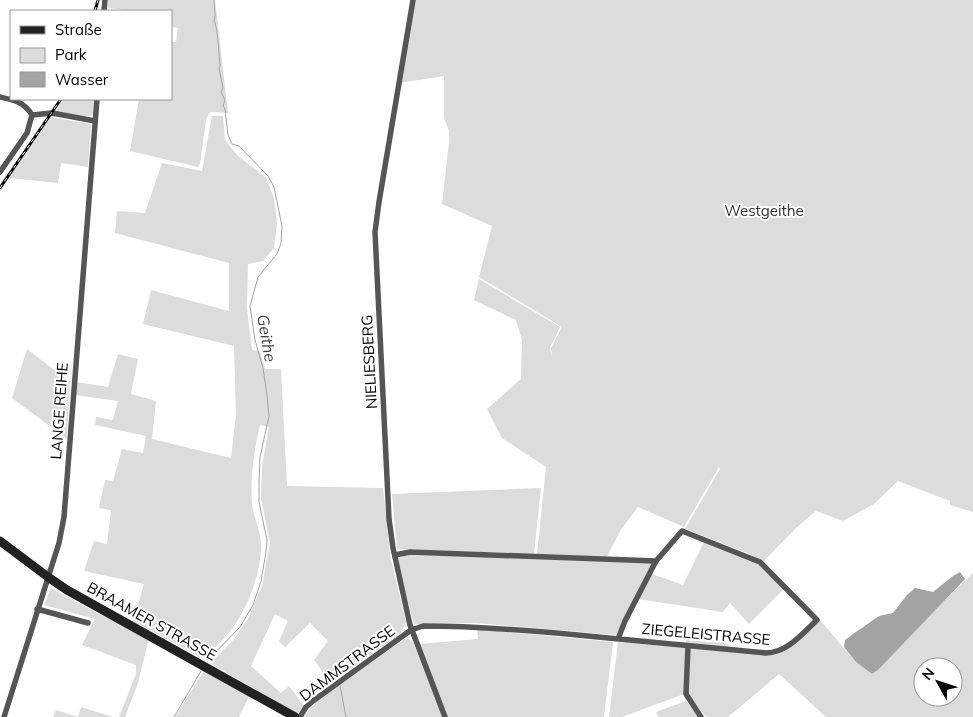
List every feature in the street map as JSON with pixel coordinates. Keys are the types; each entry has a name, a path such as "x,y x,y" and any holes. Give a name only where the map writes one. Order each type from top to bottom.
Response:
{"street":[{"name":"NIELIESBERG","path":"413,0 375,232 389,519 411,630 445,717"},
{"path":"0,172 28,133 32,115 28,108 20,102 12,100"},
{"name":"LANGE REIHE","path":"4,717 59,542 64,517 97,100"},
{"path":"32,115 52,113 95,121"},
{"name":"ZIEGELEISTRASSE","path":"411,630 423,626 472,626 774,653 781,651 789,645 817,620 760,562 682,531 656,561 625,621 618,639"},
{"name":"BRAAMER STRASSE","path":"0,541 48,577 84,599 295,717"},
{"path":"395,555 410,552 656,561"},
{"path":"37,609 88,623"},
{"name":"DAMMSTRASSE","path":"300,717 306,707 313,701 411,630"},
{"path":"688,646 686,694 701,717"}],"green space":[{"path":"108,0 215,0 228,113 210,112 206,119 198,167 130,151 139,100 172,100 172,42 176,42 178,28 172,27 172,10 108,8"},
{"name":"Westgeithe","path":"413,0 973,0 973,512 950,505 950,501 898,481 874,504 843,521 816,511 796,528 763,562 750,554 685,529 720,469 719,467 684,527 638,507 620,531 607,557 537,554 546,467 502,438 487,409 521,379 522,340 516,320 474,300 479,279 560,327 550,348 552,357 551,348 562,327 479,277 492,226 442,204 449,142 449,131 444,118 444,76 399,83"},
{"path":"62,100 94,100 93,115 84,117 56,111"},
{"path":"212,116 223,116 225,140 237,155 266,178 274,198 277,223 274,248 263,261 248,264 247,309 252,350 260,351 265,369 281,369 287,486 383,488 390,555 406,622 400,634 331,683 314,660 328,641 310,623 285,647 279,641 288,621 275,614 251,666 281,693 289,686 304,706 297,714 210,663 234,639 248,619 262,586 270,543 261,498 262,466 269,427 260,425 252,474 252,505 261,546 255,581 246,605 234,626 202,658 133,621 144,584 84,571 94,541 107,544 111,510 99,508 105,480 113,481 122,449 143,453 146,436 95,425 96,417 113,420 118,401 76,395 77,382 108,387 118,354 138,359 131,394 156,401 152,439 231,458 236,415 234,346 143,324 151,290 229,311 229,263 115,233 117,211 145,213 162,163 202,171"},
{"path":"51,117 90,124 88,167 61,163 58,183 9,178"},
{"path":"27,349 70,382 67,439 12,398"},
{"path":"541,488 534,554 397,549 392,494"},
{"path":"704,542 761,564 785,588 749,624 730,603 723,612 638,599 652,574 683,585"},
{"path":"406,554 653,563 616,635 476,623 414,624 398,566 398,559"},
{"path":"973,573 973,717 826,717 779,674 728,717 706,717 688,694 684,694 622,717 609,717 618,642 686,648 686,640 725,643 734,649 776,653 819,619 856,662 872,674 878,670 932,612"},
{"path":"51,588 149,638 138,683 125,717 119,717 136,674 136,665 82,645 95,619 44,605"},
{"path":"477,629 613,642 604,717 304,717 315,703 404,639 412,640 425,671 419,644 478,639"},
{"path":"204,671 250,694 239,717 175,717"},
{"path":"686,701 699,717 658,717 656,712"},
{"path":"81,707 113,717 78,717"},
{"path":"56,710 78,717 53,717"}],"water":[{"path":"960,572 965,579 872,674 856,662 844,647 845,640 853,634 879,616 893,613 915,588 933,592"}],"waterway":[{"name":"Geithe","path":"208,660 240,627 253,605 261,581 266,552 267,540 259,502 259,481 260,457 269,416 263,368 255,340 250,306 258,277 277,254 281,243 282,226 274,187 268,176 239,146 232,144 228,135 223,106 225,100 221,92 223,88 214,21 214,0"},
{"name":"Geithe","path":"174,717 201,671"},
{"path":"340,686 346,717"}],"railway":[{"path":"95,10 98,0"},
{"path":"0,188 60,100"}]}
